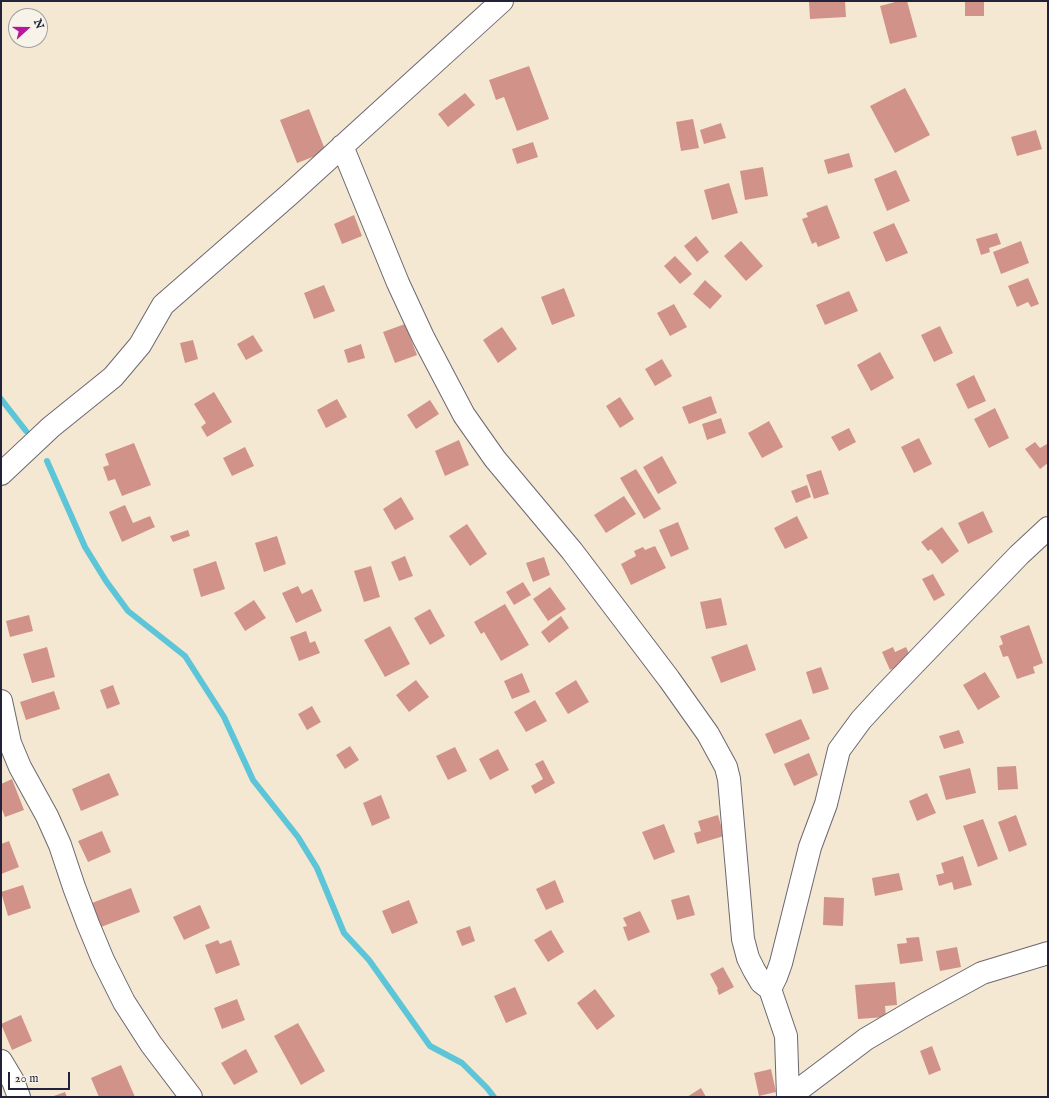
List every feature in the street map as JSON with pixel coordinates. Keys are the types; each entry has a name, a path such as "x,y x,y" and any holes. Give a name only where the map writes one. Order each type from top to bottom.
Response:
{"street":[{"path":"1,474 51,427 112,377 140,345 163,305 290,194 502,1"},
{"path":"342,146 398,283 423,338 464,415 495,459 572,551 670,679 708,734 726,767 729,778 744,939 748,958 754,970 761,982 770,989 786,1036 788,1097"},
{"path":"770,989 781,963 810,847 826,804 838,750 884,695 1048,528"},
{"path":"1,701 10,743 20,767 47,816 60,845 74,887 103,960 128,1008 151,1044 191,1097"},
{"path":"788,1097 866,1039 922,1006 982,973 1048,953"},
{"path":"1,1061 13,1081 19,1097"}],"building":[{"path":"809,1 845,1 846,17 810,19"},
{"path":"899,1 907,1 917,37 890,44 880,6"},
{"path":"965,1 984,1 984,16 965,16"},
{"path":"529,66 549,119 517,131 504,97 496,100 489,80"},
{"path":"905,88 930,135 895,153 870,106"},
{"path":"465,93 475,105 448,127 438,114"},
{"path":"309,109 326,152 297,163 280,120"},
{"path":"693,119 699,148 681,151 676,122"},
{"path":"721,123 726,138 704,144 700,130"},
{"path":"1036,130 1042,149 1017,156 1011,137"},
{"path":"533,142 538,157 517,164 512,149"},
{"path":"849,153 853,167 828,174 824,160"},
{"path":"763,167 768,196 745,200 740,171"},
{"path":"896,170 910,201 887,211 874,179"},
{"path":"729,183 738,213 712,220 704,190"},
{"path":"827,205 840,238 818,247 816,242 812,244 802,219 808,217 806,213"},
{"path":"354,215 362,236 342,244 334,224"},
{"path":"894,223 908,253 886,262 873,232"},
{"path":"997,233 1001,244 989,248 990,252 981,255 976,239"},
{"path":"696,236 709,252 697,262 684,246"},
{"path":"741,241 763,266 746,281 724,256"},
{"path":"1021,241 1029,263 1001,274 993,252"},
{"path":"675,256 692,274 680,284 664,266"},
{"path":"1028,278 1039,304 1031,307 1028,302 1017,307 1008,286"},
{"path":"705,280 722,296 710,309 693,294"},
{"path":"324,285 335,311 314,319 304,293"},
{"path":"564,288 575,316 552,325 541,297"},
{"path":"849,291 858,311 825,325 816,305"},
{"path":"674,304 687,327 670,336 657,313"},
{"path":"405,324 417,355 395,363 383,332"},
{"path":"940,326 953,353 934,362 921,335"},
{"path":"502,327 517,349 498,363 483,340"},
{"path":"253,335 263,351 246,360 237,344"},
{"path":"193,340 198,359 185,363 180,343"},
{"path":"361,344 365,358 348,363 344,350"},
{"path":"880,352 894,378 871,391 857,365"},
{"path":"662,359 672,376 655,386 645,369"},
{"path":"974,375 986,401 968,409 956,384"},
{"path":"214,392 232,422 207,437 201,427 206,423 194,404"},
{"path":"711,396 717,413 689,424 682,407"},
{"path":"620,397 634,419 620,428 606,406"},
{"path":"337,399 347,417 326,428 317,410"},
{"path":"430,400 439,414 416,429 407,415"},
{"path":"995,408 1009,438 989,448 974,419"},
{"path":"721,418 726,433 707,440 702,424"},
{"path":"769,421 783,447 762,458 748,433"},
{"path":"849,428 856,442 839,451 831,437"},
{"path":"919,438 932,464 914,473 901,447"},
{"path":"459,440 469,465 445,476 435,451"},
{"path":"1035,442 1040,448 1047,444 1048,445 1048,463 1040,469 1025,449"},
{"path":"134,443 151,485 122,496 115,479 108,481 103,467 109,465 105,454"},
{"path":"245,447 254,466 232,476 223,458"},
{"path":"662,456 677,483 658,494 643,467"},
{"path":"636,469 661,509 644,519 620,478"},
{"path":"821,470 829,494 814,499 806,475"},
{"path":"807,485 811,497 796,503 791,491"},
{"path":"624,496 636,514 606,533 594,515"},
{"path":"401,497 414,519 395,530 383,509"},
{"path":"125,505 133,523 150,516 155,527 122,542 109,512"},
{"path":"983,511 993,532 968,544 958,523"},
{"path":"797,516 808,538 785,549 774,528"},
{"path":"678,522 689,549 671,557 659,530"},
{"path":"467,524 487,554 470,566 449,536"},
{"path":"942,527 959,551 942,564 931,549 928,551 921,542"},
{"path":"188,530 190,536 173,542 170,536"},
{"path":"277,536 286,564 264,572 255,543"},
{"path":"655,546 666,568 631,585 621,564 636,556 634,551 643,547 645,550"},
{"path":"405,556 413,576 399,581 391,562"},
{"path":"544,557 550,575 533,582 526,563"},
{"path":"216,561 225,589 201,597 193,569"},
{"path":"371,566 380,597 364,602 354,571"},
{"path":"933,574 945,595 934,601 922,579"},
{"path":"523,582 531,595 514,605 506,592"},
{"path":"298,586 302,594 312,589 322,611 296,623 282,593"},
{"path":"550,587 566,609 548,621 533,599"},
{"path":"721,598 727,625 706,629 700,602"},
{"path":"254,600 266,618 245,631 234,613"},
{"path":"505,604 529,645 501,661 484,632 481,634 474,622"},
{"path":"430,609 445,636 430,645 414,618"},
{"path":"29,615 33,631 10,637 6,621"},
{"path":"561,616 569,628 549,643 541,632"},
{"path":"1029,625 1043,663 1033,667 1035,673 1017,679 1008,656 1003,657 999,646 1003,644 1000,636"},
{"path":"390,626 410,664 385,677 364,640"},
{"path":"306,631 310,643 315,641 320,653 299,661 290,637"},
{"path":"747,644 756,670 721,683 711,657"},
{"path":"47,647 55,677 32,683 23,654"},
{"path":"893,647 895,652 906,647 912,660 890,670 882,652"},
{"path":"821,667 829,689 813,694 806,672"},
{"path":"985,672 1000,697 978,710 963,685"},
{"path":"522,673 530,692 512,699 504,681"},
{"path":"416,680 429,697 409,712 396,695"},
{"path":"576,680 589,702 568,714 555,693"},
{"path":"113,685 120,704 107,709 100,690"},
{"path":"54,691 60,709 26,720 20,702"},
{"path":"535,700 547,721 526,732 514,712"},
{"path":"312,706 321,722 307,730 298,714"},
{"path":"801,719 810,739 774,754 765,734"},
{"path":"959,730 964,743 944,749 939,736"},
{"path":"350,746 359,760 345,769 336,755"},
{"path":"455,747 467,771 448,780 436,756"},
{"path":"498,749 509,770 490,780 479,759"},
{"path":"809,753 818,775 794,786 784,764"},
{"path":"543,760 555,783 535,794 531,786 543,779 535,764"},
{"path":"1016,766 1018,789 998,790 997,767"},
{"path":"970,768 976,793 946,800 939,776"},
{"path":"109,773 119,795 81,811 72,789"},
{"path":"12,779 24,810 5,817 1,807 1,784"},
{"path":"927,793 936,813 917,821 909,801"},
{"path":"381,795 390,818 372,826 363,803"},
{"path":"718,815 724,836 697,844 694,833 701,831 698,821"},
{"path":"1016,815 1027,845 1009,852 998,822"},
{"path":"983,819 998,859 978,867 963,826"},
{"path":"664,824 675,852 654,860 642,832"},
{"path":"102,831 111,852 88,862 78,841"},
{"path":"9,841 19,867 1,874 1,844"},
{"path":"963,856 972,885 954,890 952,882 939,886 936,875 944,873 941,863"},
{"path":"899,873 903,890 875,896 872,878"},
{"path":"555,880 564,902 546,910 536,889"},
{"path":"23,885 31,908 8,916 1,892"},
{"path":"131,888 140,912 101,927 92,903"},
{"path":"689,895 695,915 677,920 671,900"},
{"path":"824,897 844,898 843,926 823,925"},
{"path":"409,900 418,923 392,934 382,911"},
{"path":"200,905 210,928 184,940 173,917"},
{"path":"640,911 650,932 628,941 623,927 627,926 623,918"},
{"path":"470,926 475,941 462,946 456,931"},
{"path":"551,930 564,952 548,962 534,940"},
{"path":"919,937 923,961 900,964 897,944 907,943 906,938"},
{"path":"218,940 220,944 231,940 240,965 216,974 205,945"},
{"path":"957,947 961,967 940,971 936,951"},
{"path":"723,967 734,987 719,995 718,989 710,974"},
{"path":"895,982 897,1005 885,1006 886,1017 858,1019 855,985"},
{"path":"515,987 527,1014 506,1023 494,996"},
{"path":"595,989 615,1016 597,1030 577,1003"},
{"path":"237,999 245,1020 222,1029 214,1008"},
{"path":"21,1015 32,1041 12,1050 1,1024"},
{"path":"298,1023 325,1071 301,1085 274,1036"},
{"path":"932,1046 941,1070 929,1075 920,1051"},
{"path":"246,1049 258,1072 234,1085 221,1063"},
{"path":"121,1065 135,1097 99,1097 91,1078"},
{"path":"771,1069 776,1092 759,1096 754,1073"},
{"path":"701,1088 706,1097 687,1097"},
{"path":"65,1092 67,1097 51,1097"}],"waterway":[{"path":"1,399 26,431"},
{"path":"47,461 85,547 106,581 128,611 185,656 224,717 253,780 298,837 317,868 344,933 369,960 430,1046 462,1063 494,1097"}]}
